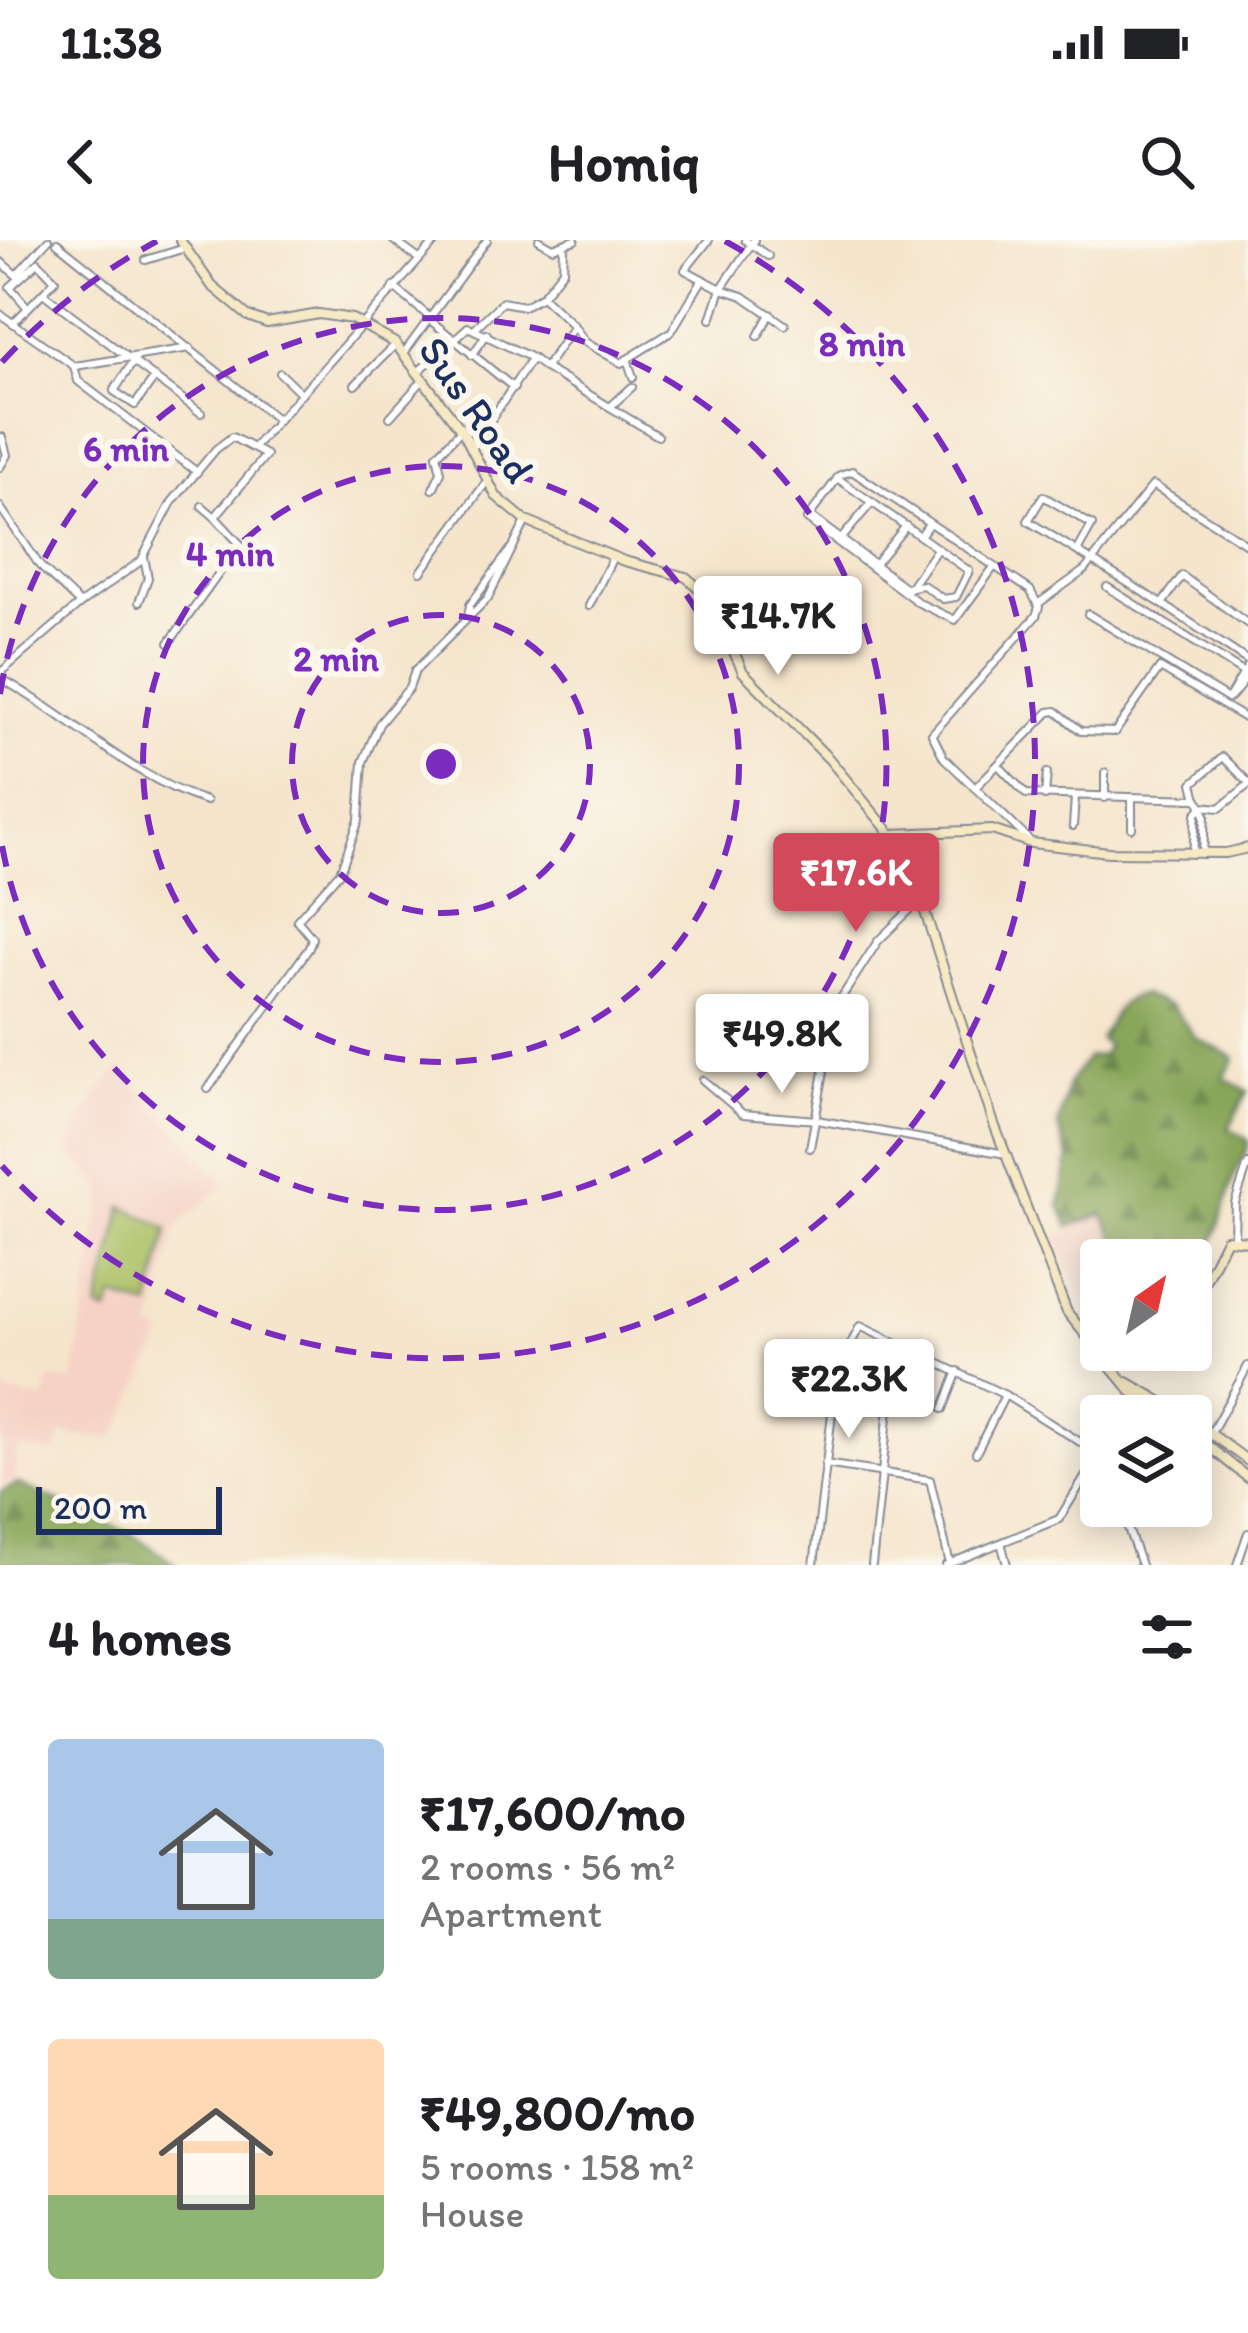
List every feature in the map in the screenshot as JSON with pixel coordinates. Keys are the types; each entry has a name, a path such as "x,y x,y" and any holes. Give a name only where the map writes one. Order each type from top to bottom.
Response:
{"main road":[{"name":"Sus Road","path":"182,244 212,286 248,316 267,323 319,314 363,321 396,344 461,430 487,481 526,521 613,556 686,577 709,597 743,672 829,759 891,834 921,899 1006,1154 1067,1312 1080,1328"},
{"path":"891,834 992,830 1031,843 1108,852 1198,854 1248,848"},
{"path":"1212,1265 1234,1236 1248,1241"},
{"name":"Sus Road","path":"1114,1371 1137,1395"},
{"name":"Sus Road","path":"1125,1382 1149,1395"},
{"name":"Sus Road","path":"1212,1439 1248,1461"},
{"name":"Sus Road","path":"1212,1440 1248,1478"}],"street":[{"path":"393,240 419,260"},
{"path":"256,446 436,240"},
{"path":"404,353 487,240"},
{"path":"539,240 563,260"},
{"path":"554,248 575,240"},
{"path":"709,240 685,270 701,282 743,296 785,325"},
{"path":"0,261 16,275 53,242 278,419"},
{"path":"711,319 721,289 750,242 768,256"},
{"path":"146,260 182,244"},
{"path":"476,327 502,302 524,306 542,296 558,280 564,248"},
{"path":"13,323 28,308 56,278 35,262 10,287 28,308"},
{"path":"542,296 585,341 617,363 671,332 701,282"},
{"path":"394,287 514,388"},
{"path":"43,292 201,413"},
{"path":"0,314 74,366 78,381 197,472"},
{"path":"758,336 770,314"},
{"path":"545,368 574,326"},
{"path":"390,418 454,340 468,327 476,327 658,436"},
{"path":"471,356 487,334"},
{"path":"355,385 396,344"},
{"path":"74,366 190,348"},
{"path":"471,450 532,358"},
{"path":"610,407 633,382 627,359"},
{"path":"133,360 114,391 135,405 155,378"},
{"path":"280,374 301,393"},
{"path":"433,489 441,472 437,455 461,430"},
{"path":"0,467 7,455 2,437"},
{"path":"206,801 162,787 128,759 0,676 80,604 120,580 144,556 172,502 232,437 256,446 266,455 215,517"},
{"path":"994,567 955,620 939,615 811,524 809,515 837,478 852,471 1030,590 1037,604 1036,616 932,734 937,749 1031,843"},
{"path":"837,478 965,568 970,578 952,599 923,585 909,589"},
{"path":"421,572 487,481"},
{"path":"1037,604 1065,587 1153,485 1248,544"},
{"path":"1078,550 1093,526 1042,496 1028,520 1162,604 1247,665"},
{"path":"842,538 872,502"},
{"path":"169,644 240,544 202,506"},
{"path":"0,507 40,566 80,604"},
{"path":"809,515 909,589"},
{"path":"208,1089 309,948 312,938 298,920 340,872 359,820 369,742 409,688 415,671 468,620 505,573 526,521"},
{"path":"920,536 928,525"},
{"path":"875,563 906,526"},
{"path":"909,589 937,549"},
{"path":"139,602 148,578 144,556"},
{"path":"589,606 613,556"},
{"path":"1162,604 1182,576 1248,624"},
{"path":"1107,587 1247,665"},
{"path":"1088,614 1228,699 1247,665"},
{"path":"975,788 1052,711 1082,731 1114,733 1160,668 1248,720"},
{"path":"998,765 1023,794 1132,799 1200,804 1220,808 1248,784 1223,757 1192,783 1200,804 1198,854"},
{"path":"1045,796 1047,773"},
{"path":"1105,798 1106,773"},
{"path":"1073,826 1075,797"},
{"path":"1132,799 1132,828"},
{"path":"810,1148 836,1006 878,941 921,899"},
{"path":"703,1080 743,1114 817,1120 1006,1154"},
{"path":"1234,1236 1235,1203 1248,1165"},
{"path":"1235,1203 1248,1208"},
{"path":"814,1565 837,1370 857,1329 865,1326 958,1371 1080,1440"},
{"path":"872,1565 890,1399 909,1347"},
{"path":"1212,1432 1248,1366"},
{"path":"943,1409 958,1371"},
{"path":"976,1453 1005,1395"},
{"path":"825,1464 932,1482 948,1564 1002,1546 1059,1519 1080,1486"},
{"path":"1127,1527 1141,1565"},
{"path":"1237,1565 1248,1533"},
{"path":"1002,1546 1007,1565"}],"shaded area":[{"path":"120,1067 226,1185 177,1226 151,1330 164,1333 115,1438 61,1434 56,1454 18,1448 15,1483 0,1481 0,1392 45,1399 49,1379 74,1381 103,1189 67,1149 94,1098"},
{"path":"1104,1215 1115,1239 1080,1239 1080,1299 1054,1237"}],"green space":[{"path":"1141,995 1172,1006 1196,1038 1235,1058 1224,1078 1248,1091 1229,1128 1248,1140 1246,1152 1212,1246 1212,1239 1116,1239 1103,1214 1069,1227 1060,1205 1069,1158 1058,1127 1068,1084 1088,1057 1101,1056 1107,1046 1100,1040 1116,1012"},
{"path":"123,1206 168,1229 150,1307 113,1297 108,1313 98,1309"},
{"path":"19,1484 134,1535 176,1565 0,1565 0,1492"}]}
